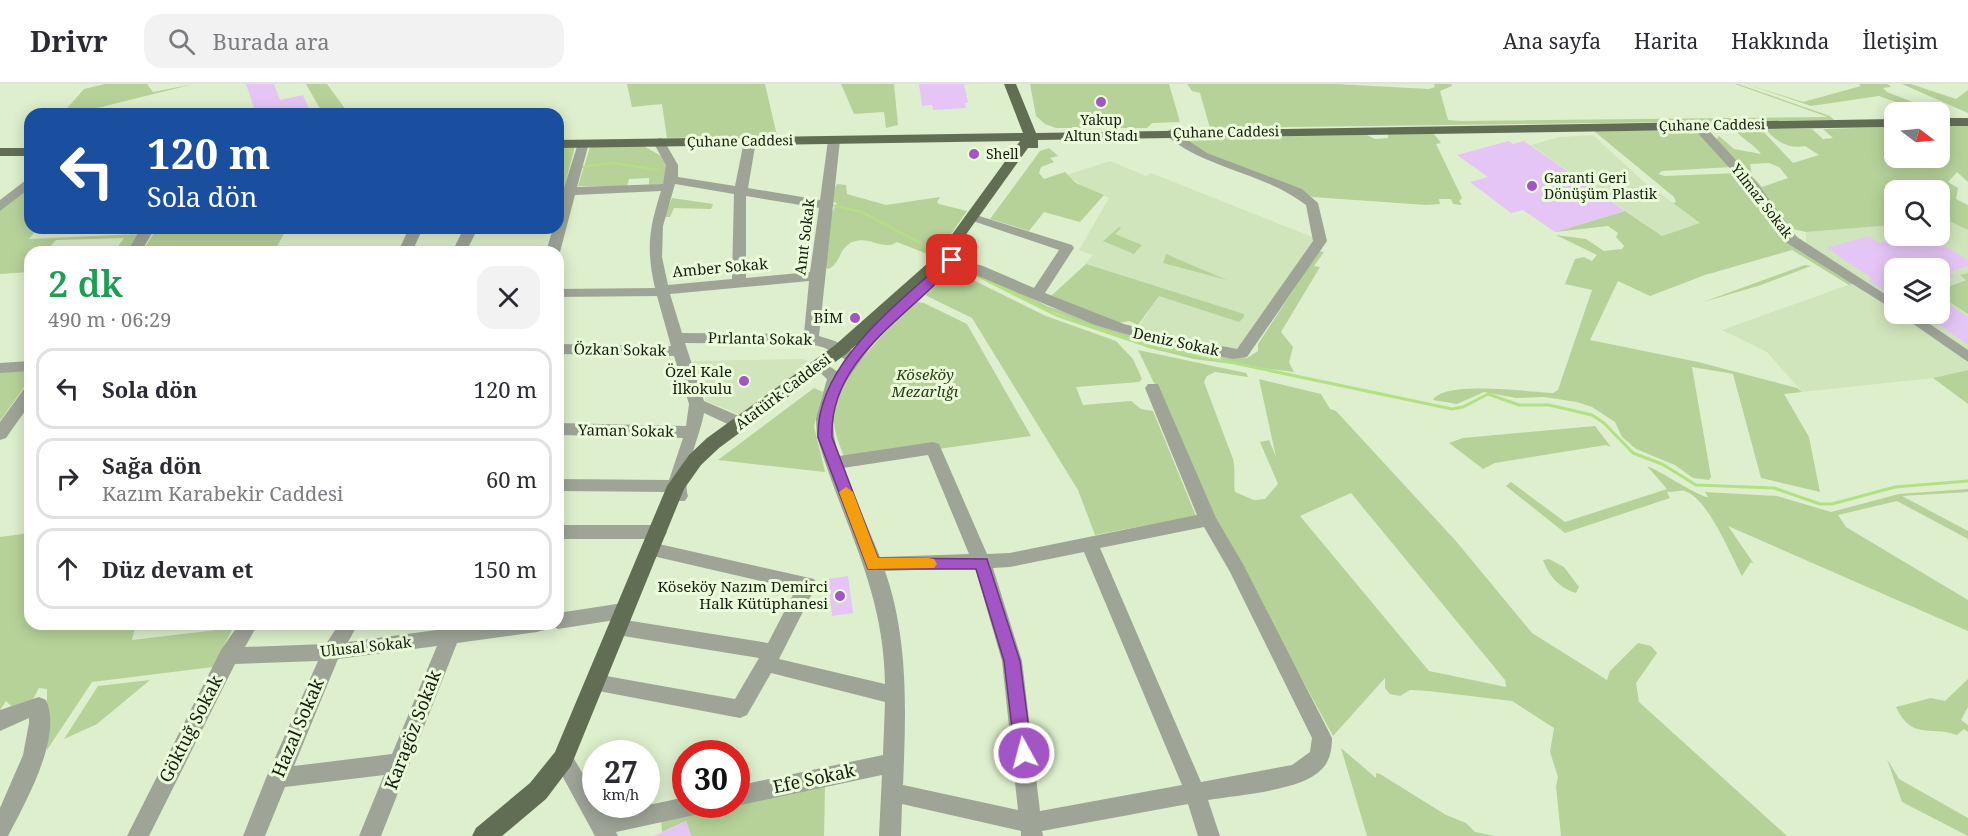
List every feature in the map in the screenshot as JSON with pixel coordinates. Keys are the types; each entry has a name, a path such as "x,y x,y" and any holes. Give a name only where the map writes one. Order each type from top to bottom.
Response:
{"main road":[{"path":"1010,84 1024,118 1030,143 1071,134"},
{"path":"1024,118 1049,129 1071,134"},
{"path":"1004,136 1015,129 1024,118"},
{"path":"1950,122 1968,122"},
{"name":"Çuhane Caddesi","path":"1071,134 1884,123"},
{"name":"Çuhane Caddesi","path":"564,144 1004,136 1030,143"},
{"name":"Atatürk Caddesi","path":"678,491 711,458 824,368 870,337 947,259 1030,143"},
{"path":"2,154 24,152"},
{"name":"Atatürk Caddesi","path":"844,353 947,259"},
{"name":"Atatürk Caddesi","path":"484,836 538,791 563,759 656,536 678,491 701,454 824,368"}],"street":[{"name":"Yılmaz Sokak","path":"1697,126 1753,186 1792,240 1884,300"},
{"name":"Deniz Sokak","path":"947,259 971,265 1083,316 1145,336 1233,354 1242,353 1320,241 1312,203 1288,188 1191,150 1171,133"},
{"name":"Anıt Sokak","path":"811,339 834,140"},
{"path":"739,282 741,188 750,141"},
{"path":"564,485 678,491 693,432 697,405 662,291 655,257 654,231 672,180 672,165 659,142"},
{"path":"583,143 564,192 672,180 741,188 826,205"},
{"path":"0,207 24,186"},
{"path":"976,219 1067,248 1036,296"},
{"name":"Amber Sokak","path":"564,293 662,291 817,276"},
{"path":"1920,324 1968,357"},
{"path":"831,393 870,337"},
{"name":"Pırlanta Sokak","path":"679,345 811,339 830,344 844,353"},
{"name":"Özkan Sokak","path":"564,349 679,345"},
{"path":"0,368 24,366"},
{"path":"824,368 836,378 824,427 881,588 891,641 893,695 890,836"},
{"path":"891,792 1032,829 1195,792 1292,775 1317,762 1323,751 1319,728 1237,569 1208,519 1153,388"},
{"path":"0,434 24,401"},
{"path":"697,405 742,424"},
{"name":"Yaman Sokak","path":"564,429 693,432"},
{"path":"835,463 933,448 982,563 1012,661 1032,829"},
{"path":"873,564 982,563 1010,560 1208,519"},
{"path":"564,532 656,536 808,584 770,658 740,709 595,683"},
{"path":"1089,542 1195,792 1209,836"},
{"path":"564,621 620,619 770,658 893,695"},
{"name":"Göktuğ Sokak","path":"138,836 228,656 245,630"},
{"name":"Hazal Sokak","path":"254,836 276,778 331,652 345,630"},
{"name":"Ulusal Sokak","path":"228,656 331,652 452,631"},
{"name":"Karagöz Sokak","path":"370,836 452,631"},
{"path":"0,722 17,712 39,706 41,729 38,742 26,778 0,830"},
{"path":"563,759 604,830 672,811"},
{"path":"276,778 401,763"},
{"name":"Efe Sokak","path":"750,793 892,763"},
{"path":"132,836 138,836"}],"shaded area":[{"path":"1593,135 1644,182 1701,223 1662,236 1531,145 1559,137"},
{"path":"1110,161 1146,176 1151,173 1315,238 1236,351 1136,331 1158,296 1082,268 1093,255 1079,250 1109,198 1081,185 1067,175"},
{"path":"1950,221 1968,230 1968,273 1961,275 1967,279 1950,286 1950,258 1884,258 1884,296 1806,245 1806,232 1884,226 1884,246 1950,246"},
{"path":"1854,283 1884,303 1884,324 1914,324 1968,363 1968,370 1933,378 1802,392 1767,352 1722,330"},
{"path":"1950,302 1968,314 1968,353 1926,324 1950,324"},
{"name":"Özel Kale İlkokulu","path":"803,359 811,363 743,416 706,401 693,361"}],"green space":[{"path":"105,84 147,84 153,92 194,84 97,108 67,108 84,89"},
{"path":"306,84 327,84 345,108 320,108"},
{"path":"627,84 765,84 777,136 667,138 662,104 632,107"},
{"path":"841,84 894,84 898,125 886,128 884,112 854,114"},
{"name":"Yakup Altun Stadı","path":"1030,84 1169,84 1180,122 1152,123 1147,128 1056,128 1045,124 1036,116"},
{"path":"1187,84 1336,84 1429,89 1435,87 1434,84 1451,84 1452,86 1440,91 1448,120 1461,121 1828,117 1735,84 1738,84 1830,116 1834,120 1210,128 1200,93 1192,91"},
{"path":"1746,84 1803,102 1861,86 1859,84 1888,84 1891,87 1883,88 1887,92 1912,102 1896,102 1879,96 1811,106"},
{"path":"1902,84 1911,84 1956,99 1968,90 1968,113 1950,105 1950,102 1943,102"},
{"path":"1950,126 1968,126 1968,182 1957,172 1950,180 1884,180 1884,226 1806,232 1788,228 1715,141 1719,136 1734,149 1761,154 1734,129 1761,129 1793,163 1819,155 1805,146 1783,144 1766,129 1812,129 1823,139 1833,138 1823,129 1884,127 1884,168 1950,168","holes":["1769,163 1779,167 1788,178 1762,187 1752,176 1750,164"]},
{"path":"1594,131 1696,131 1731,167 1662,171 1658,174 1665,176 1739,173 1784,236 1854,283 1849,285 1792,250 1705,275 1650,296 1618,281 1590,340 1698,362 1797,388 1802,392 1784,394 1809,437 1820,492 1761,478 1733,374 1692,367 1711,477 1709,480 1693,478 1675,465 1636,449 1622,437 1615,422 1592,407 1577,402 1544,397 1516,398 1484,392 1457,404 1433,400 1440,394 1453,390 1488,389 1553,393 1558,390 1592,290 1565,284 1575,259 1584,257 1592,261 1597,255 1556,235 1586,239 1604,251 1622,249 1624,246 1616,237 1618,233 1608,226 1555,232 1625,211 1662,236 1700,223 1673,203 1676,202 1674,197"},
{"path":"1388,134 1434,134 1441,143 1436,144 1462,198 1459,201 1462,205 1453,204 1451,199 1439,199 1440,204 1426,205 1313,197 1201,153 1186,140 1367,135 1375,139 1388,138"},
{"path":"642,145 663,157 667,164 663,184 649,185 649,178 629,179 627,186 578,186 590,147"},
{"path":"575,146 564,189 564,147"},
{"path":"1049,148 1058,156 1050,158 1054,162 1041,167 1039,173 1044,179 1065,172 1076,183 1104,195 1080,222 1044,212 1029,231 990,219 1040,151"},
{"path":"1950,183 1958,188 1956,199 1968,205 1968,230 1950,221"},
{"path":"837,184 846,185 847,194 886,205 940,197 937,202 939,204 967,211 935,257 897,242 882,245 862,240 846,246 832,267 828,269 825,267 831,214 837,203 828,201"},
{"path":"24,190 24,234 33,234 29,239 138,234 131,246 118,246 124,238 56,240 50,246 24,246 24,272 0,274 0,210"},
{"path":"672,198 713,204 711,209 674,208 670,217 664,217"},
{"path":"1119,227 1121,228 1115,234 1142,245 1134,254 1103,241"},
{"path":"153,234 284,234 277,246 146,246"},
{"path":"1319,251 1324,252 1314,266 1320,267 1281,332 1293,347 1289,362 1294,372 1194,359 1149,348 1043,308 973,274 974,270 1047,306 1135,337 1247,358 1258,351 1258,344"},
{"path":"1166,254 1227,280 1163,263"},
{"path":"1086,264 1244,314 1244,317 1239,322 1159,296 1138,325 1129,321 1119,323 1051,296"},
{"path":"1805,265 1811,266 1758,286 1703,302"},
{"path":"953,270 1046,316 1116,341 1133,359 1142,379 1139,382 1076,387 1083,405 1131,401 1141,409 1153,411 1196,516 1095,535 1078,490 972,318 925,295"},
{"path":"1968,273 1968,314 1950,302 1950,286 1966,280 1960,275"},
{"name":"Köseköy Mezarlığı","path":"917,302 924,303 967,324 1031,436 846,462 834,423 837,401 844,385 879,339"},
{"path":"1138,350 1246,373 1248,377 1215,372 1207,376 1204,382 1233,459 1235,492 1254,500 1265,499 1278,484 1260,442 1269,440 1276,457 1259,379 1321,394 1330,409 1336,411 1455,540 1532,633 1607,680 1610,671 1638,643 1651,646 1657,653 1636,683 1639,702 1787,836 1561,836 1556,786 1558,777 1550,752 1554,728 1512,701 1410,690 1400,696 1390,694 1385,688 1385,678 1333,736 1215,519 1160,389 1154,383","holes":["1351,493 1505,680 1506,687 1429,671 1300,516"]},
{"path":"24,362 24,387 0,421 0,364"},
{"path":"1968,370 1968,404 1933,378"},
{"path":"814,388 823,392 814,426 825,472 718,460"},
{"path":"1595,426 1611,447 1606,445 1495,463 1483,469 1449,443 1463,438"},
{"path":"1647,466 1706,497 1708,497 1705,492 1777,496 1831,512 1899,494 1968,489 1968,492 1902,496 1968,531 1968,539 1897,501 1838,515 1846,527 1968,600 1968,631 1728,526 1754,564 1751,562 1742,576 1710,516 1694,496 1685,491 1667,492 1670,498 1565,533 1506,486 1511,482 1565,522 1667,489"},
{"path":"24,534 24,630 134,630 132,640 232,630 213,667 92,682 47,750 47,689 39,688 32,701 14,709 6,701 0,710 0,537"},
{"path":"1549,559 1564,567 1579,587 1576,593 1560,585 1548,571 1543,560"},
{"path":"1968,679 1968,707 1961,720 1968,725 1968,732 1964,729 1957,735 1915,728 1902,718 1896,707 1931,698 1945,701"},
{"path":"150,680 97,724 64,739 98,686"},
{"path":"1341,748 1376,778 1376,773 1380,774 1446,815 1466,823 1475,832 1495,836 1367,836"},
{"path":"1887,759 1899,779 1968,818 1968,836 1902,802"},
{"path":"825,785 824,836 691,836 686,821 662,832 661,820 672,818 750,818 750,801"}],"building":[{"path":"246,84 274,84 280,100 303,95 308,108 254,108"},
{"path":"919,84 964,84 968,103 965,103 966,108 933,110 932,105 922,106"},
{"name":"Garanti Geri Dönüşüm Plastik","path":"1509,141 1513,144 1524,141 1625,211 1555,232 1523,210 1511,213 1470,182 1488,177 1457,155"},
{"path":"1869,236 1879,243 1884,242 1884,246 1945,246 1968,260 1968,266 1950,272 1950,258 1884,258 1884,291 1868,280 1873,279 1827,248"},
{"path":"1950,305 1968,317 1968,345 1938,324 1950,324"},
{"name":"Köseköy Nazım Demirci Halk Kütüphanesi","path":"848,576 853,613 832,616 828,579"},
{"path":"686,821 691,836 654,836"}],"waterway":[{"path":"582,167 614,163 658,170"},
{"path":"832,205 862,212 935,251"},
{"path":"972,273 991,283"},
{"path":"988,281 1056,315 1139,343 1452,409 1463,407 1488,394 1519,405 1549,405 1592,415 1604,423 1633,453 1662,464 1696,485 1774,488 1820,504 1832,504 1895,487 1968,481"}],"slow traffic":[{"path":"846,492 873,564 929,564"}],"place":[{"name":"Yakup Altun Stadı","path":"1101,102"},
{"name":"Shell","path":"974,154"},
{"name":"Garanti Geri Dönüşüm Plastik","path":"1532,186"},
{"name":"BİM","path":"855,318"},
{"name":"Özel Kale İlkokulu","path":"744,381"},
{"name":"Köseköy Nazım Demirci Halk Kütüphanesi","path":"840,596"}],"route":[{"path":"952,260 870,337 831,393 824,418 825,437 873,564 982,563 1012,661 1024,753"}]}
